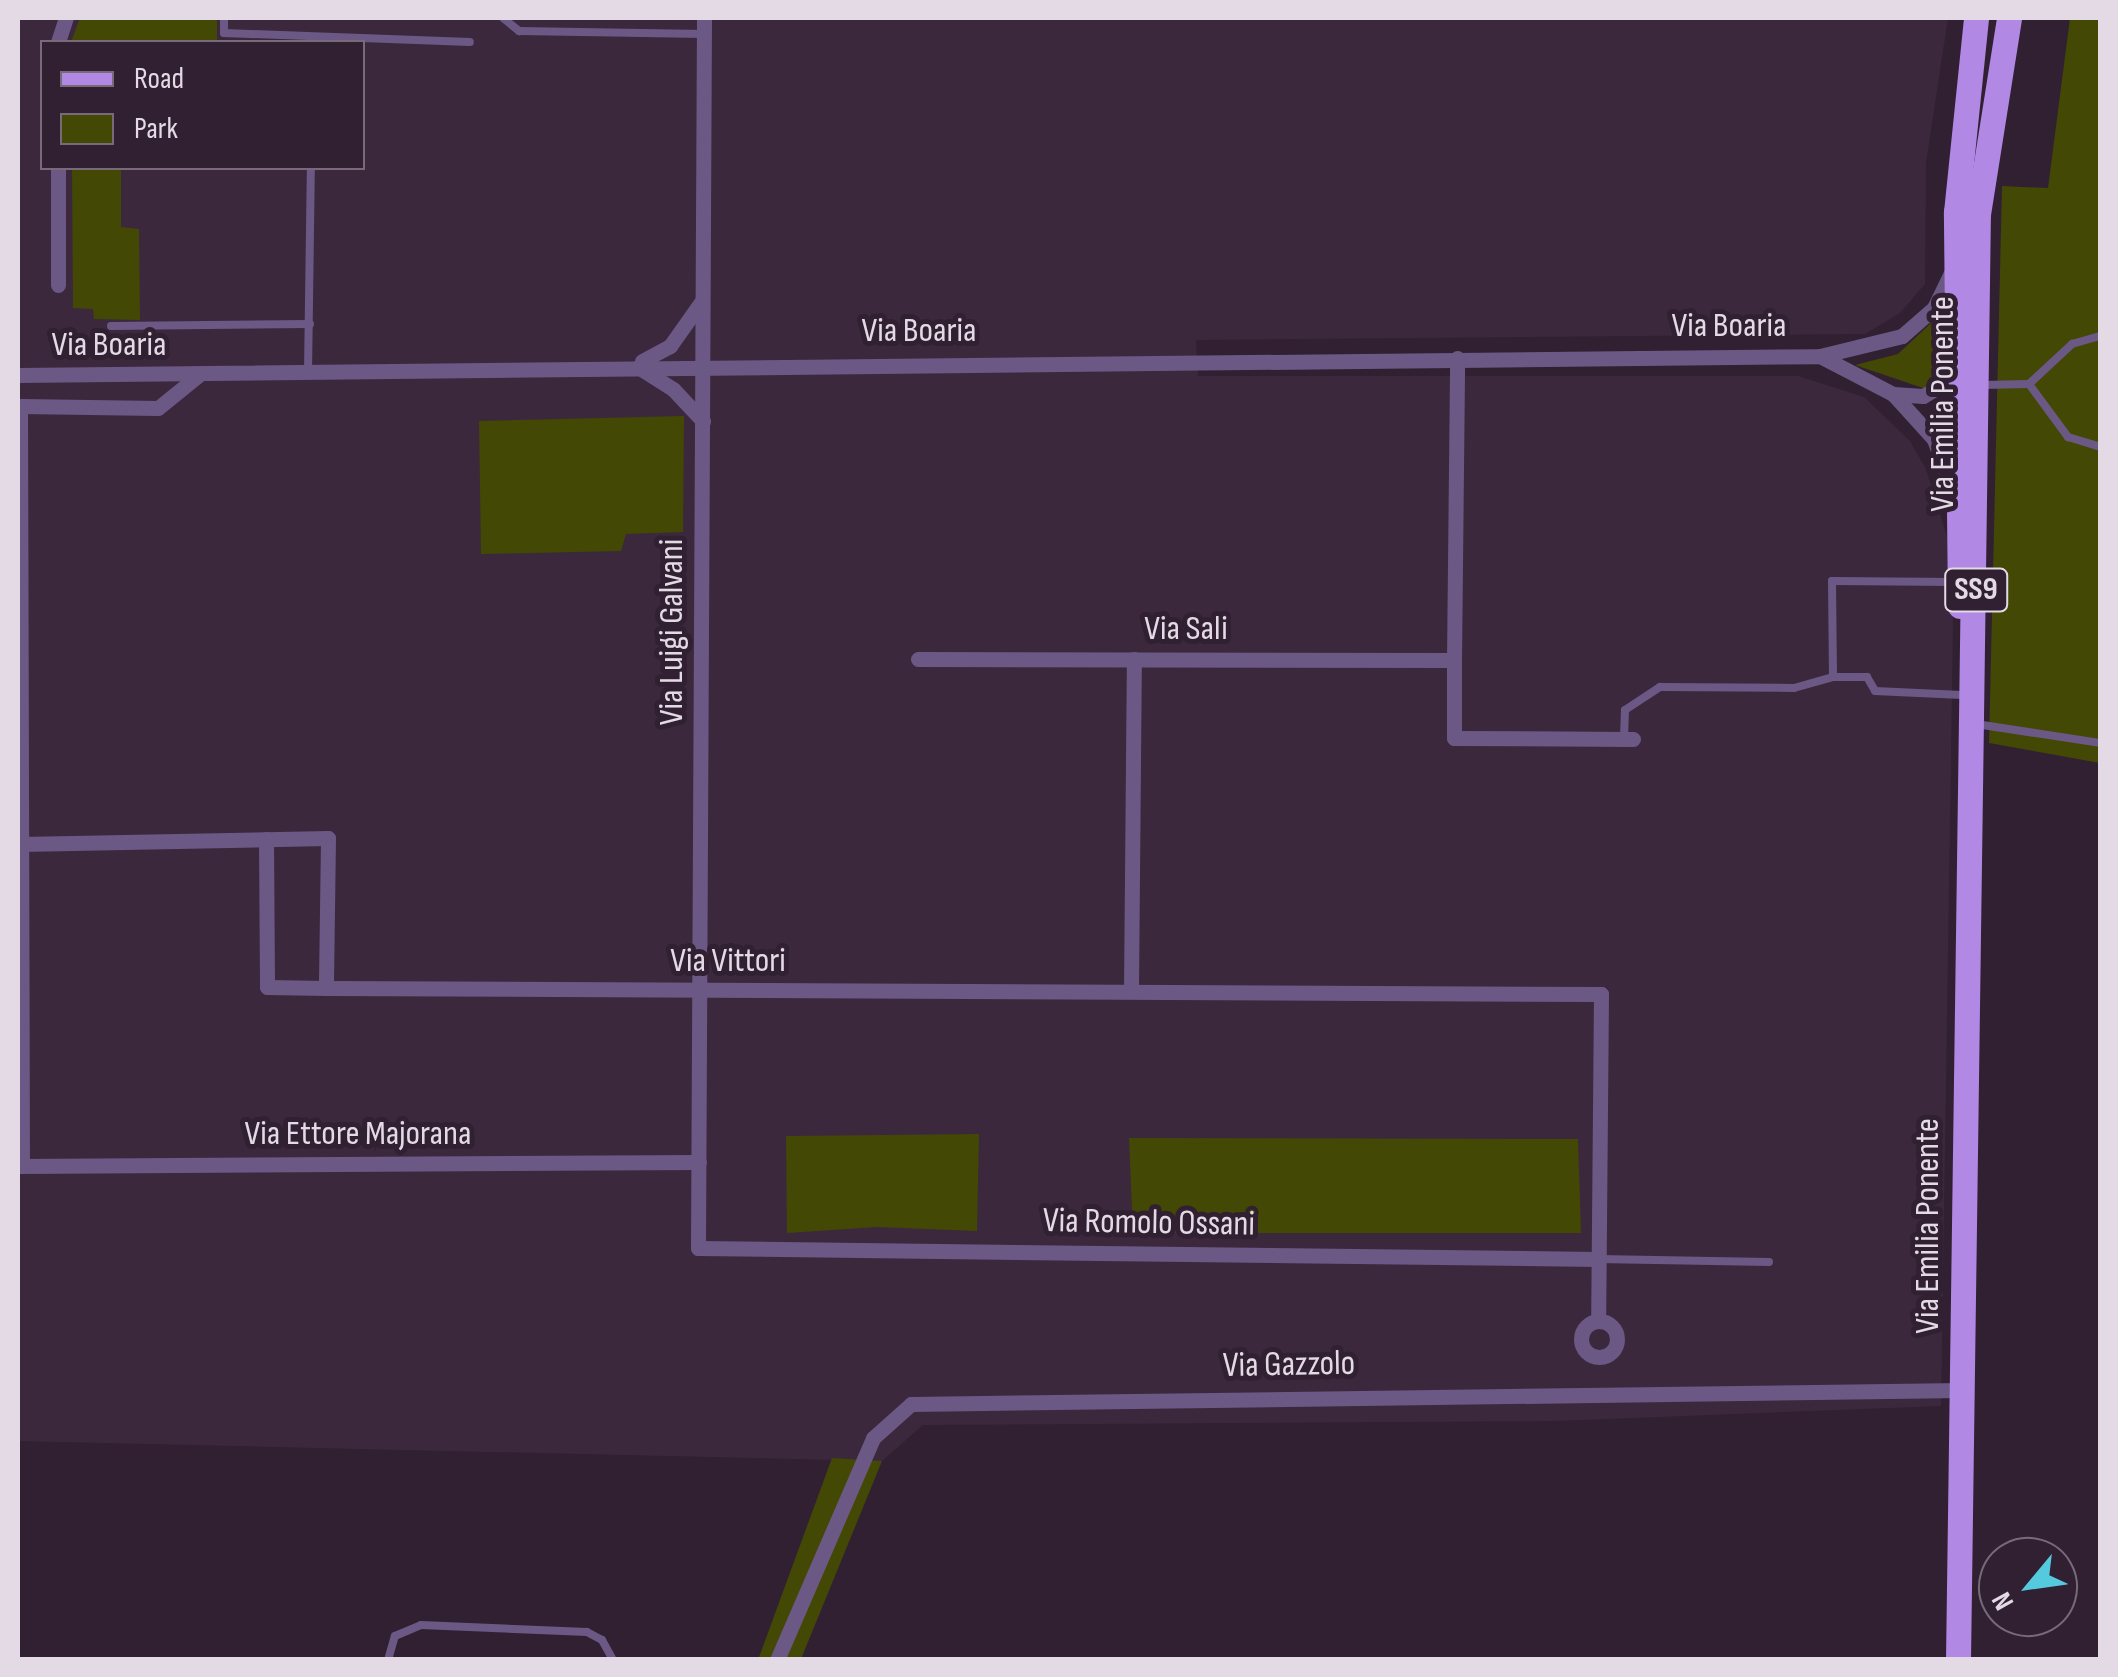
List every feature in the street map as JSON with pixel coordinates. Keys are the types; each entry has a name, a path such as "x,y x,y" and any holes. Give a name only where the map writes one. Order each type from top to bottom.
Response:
{"main road":[{"name":"Via Emilia Ponente","path":"1966,794 1970,723 1967,383 1957,262 1976,18"},
{"name":"Via Emilia Ponente","path":"1958,1660 1966,794 1958,508 1967,383 1978,344 1978,214 2009,18"}],"street":[{"name":"Via Luigi Galvani","path":"698,1248 704,26"},
{"path":"58,170 58,285"},
{"name":"Via Boaria","path":"18,375 308,373 704,363 1820,356 1902,336 1934,308 1957,262"},
{"path":"634,365 670,346 704,298"},
{"name":"Via Boaria","path":"1820,356 1893,394 1934,440 1958,508"},
{"path":"1457,358 1454,738 1628,739"},
{"path":"634,365 673,389 704,421"},
{"path":"20,1166 20,406 158,408 200,374"},
{"path":"1893,394 1924,396 1967,383"},
{"name":"Via Sali","path":"918,659 1454,660"},
{"path":"1131,991 1134,659"},
{"path":"20,844 328,838 326,988"},
{"name":"Via Vittori","path":"266,839 267,987 1600,994 1598,1259"},
{"name":"Via Ettore Majorana","path":"20,1166 699,1162"},
{"name":"Via Romolo Ossani","path":"698,1248 1598,1259"},
{"path":"1598,1259 1598,1321 1581,1336 1582,1348 1597,1358 1609,1355 1617,1340 1610,1324 1598,1321"},
{"path":"1597,1358 1598,1390"},
{"name":"Via Gazzolo","path":"777,1660 873,1438 911,1404 1598,1390 1962,1390"}],"lane":[{"path":"224,18 224,34 470,42"},
{"path":"504,18 519,31 704,26"},
{"path":"308,373 312,170"},
{"path":"111,326 310,324"},
{"path":"1967,383 2028,384 2072,344 2100,336"},
{"path":"2028,384 2068,437 2100,447"},
{"path":"1834,677 1832,582 1959,582"},
{"path":"1628,739 1625,710 1660,688 1794,688 1834,677 1867,677 1874,691 1962,694"},
{"path":"1970,723 2100,743"},
{"path":"1598,1259 1769,1262"},
{"path":"388,1660 395,1636 421,1625 587,1632 602,1640 614,1660"}],"shaded area":[{"path":"18,18 1948,18 1926,163 1925,284 1900,313 1865,334 1196,340 1198,376 1798,376 1864,397 1910,441 1926,469 1954,559 1941,1406 1556,1421 923,1425 882,1461 18,1441"}],"green space":[{"path":"80,18 217,18 217,40 72,40"},
{"path":"2070,18 2100,18 2100,763 1989,743 2002,186 2048,188"},
{"path":"72,170 121,170 121,227 139,229 140,320 94,319 93,309 73,308"},
{"path":"1947,308 1947,375 1926,389 1855,365 1898,354"},
{"path":"684,416 683,532 626,534 621,551 481,554 479,421"},
{"path":"979,1134 977,1231 877,1227 787,1233 786,1136"},
{"path":"1129,1138 1578,1139 1581,1233 1133,1233"},
{"path":"832,1458 882,1461 801,1659 758,1660"}]}
